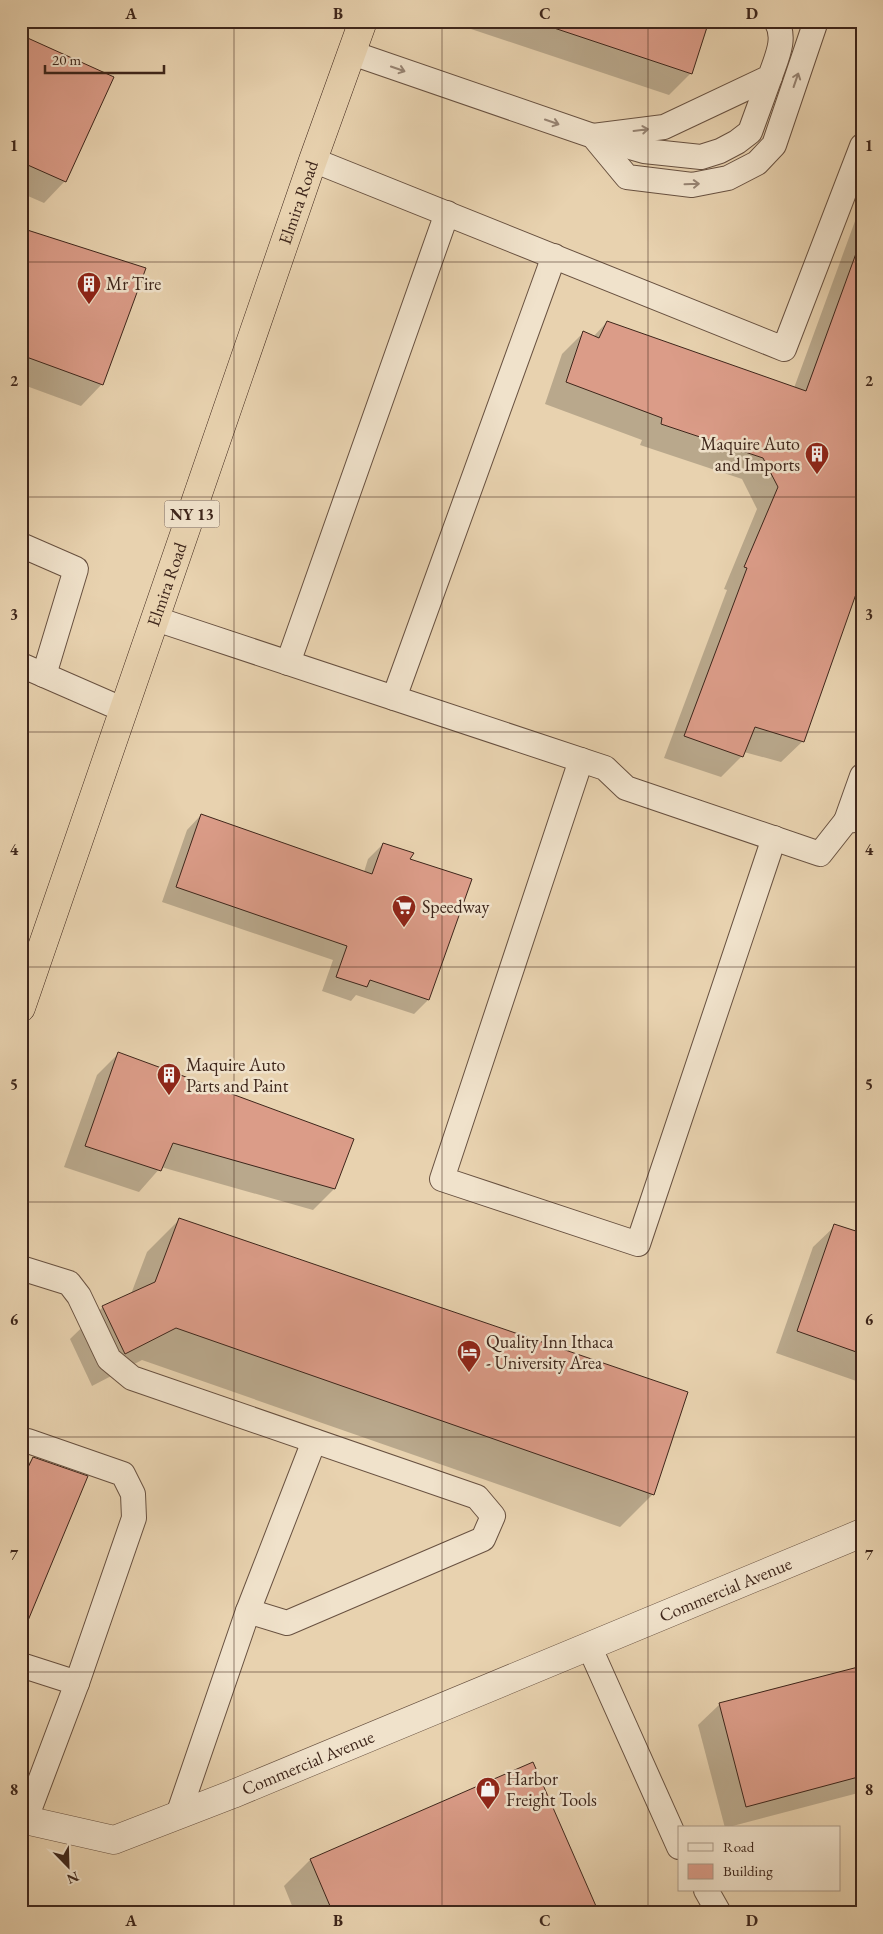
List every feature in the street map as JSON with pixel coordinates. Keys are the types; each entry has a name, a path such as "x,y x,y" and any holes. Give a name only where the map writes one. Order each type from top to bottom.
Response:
{"highway":[{"name":"Elmira Road","path":"21,1008 313,160 363,21"}],"street":[{"name":"Commercial Avenue","path":"23,1820 114,1840 862,1532"}],"lane":[{"path":"352,53 593,136 644,151 701,157 720,151 750,132 781,43 780,27 776,21"},
{"path":"593,136 627,177 692,185 728,178 757,163 774,145 816,21"},
{"path":"593,136 664,127 770,77"},
{"path":"313,160 784,349 862,146"},
{"path":"288,663 447,213"},
{"path":"394,698 554,256"},
{"path":"21,546 76,570 44,675"},
{"path":"156,619 605,768 626,788 820,854 854,820 862,776"},
{"path":"21,665 124,710"},
{"path":"581,760 442,1179 638,1244 774,838"},
{"path":"21,1268 69,1283 79,1296 109,1359 132,1378 476,1497 493,1516 483,1539 287,1623 248,1611"},
{"path":"21,1442 28,1441 123,1474 133,1494 134,1518 77,1683 23,1820"},
{"path":"178,1815 248,1611 314,1441"},
{"path":"589,1646 678,1845"},
{"path":"21,1665 77,1683"},
{"path":"707,1892 719,1913"}],"building":[{"path":"552,21 709,21 692,74 551,27"},
{"path":"21,35 114,77 66,182 21,162"},
{"name":"Mr Tire","path":"21,228 146,268 103,385 21,355"},
{"name":"Maquire Auto and Imports","path":"858,248 862,249 862,577 804,742 755,727 743,757 684,736 747,568 744,567 778,487 763,458 661,424 662,418 566,382 583,331 599,338 607,321 806,391"},
{"path":"201,814 372,874 383,843 414,853 410,859 472,879 429,1000 370,980 367,987 336,977 347,946 176,887"},
{"name":"Maquire Auto Parts and Paint","path":"118,1052 354,1139 335,1189 173,1143 161,1171 85,1146"},
{"name":"Quality Inn Ithaca - University Area","path":"179,1218 688,1392 654,1495 176,1328 125,1354 102,1306 155,1282"},
{"path":"834,1224 862,1233 862,1354 797,1331"},
{"path":"33,1457 88,1476 22,1635 21,1482"},
{"path":"862,1666 862,1776 746,1807 719,1703"},
{"name":"Harbor Freight Tools","path":"533,1762 599,1913 333,1913 310,1859"}],"place":[{"name":"Mr Tire","path":"89,305"},
{"name":"Maquire Auto and Imports","path":"817,475"},
{"name":"Speedway","path":"404,928"},
{"name":"Maquire Auto Parts and Paint","path":"169,1096"},
{"name":"Quality Inn Ithaca - University Area","path":"469,1373"},
{"name":"Harbor Freight Tools","path":"488,1810"}]}
